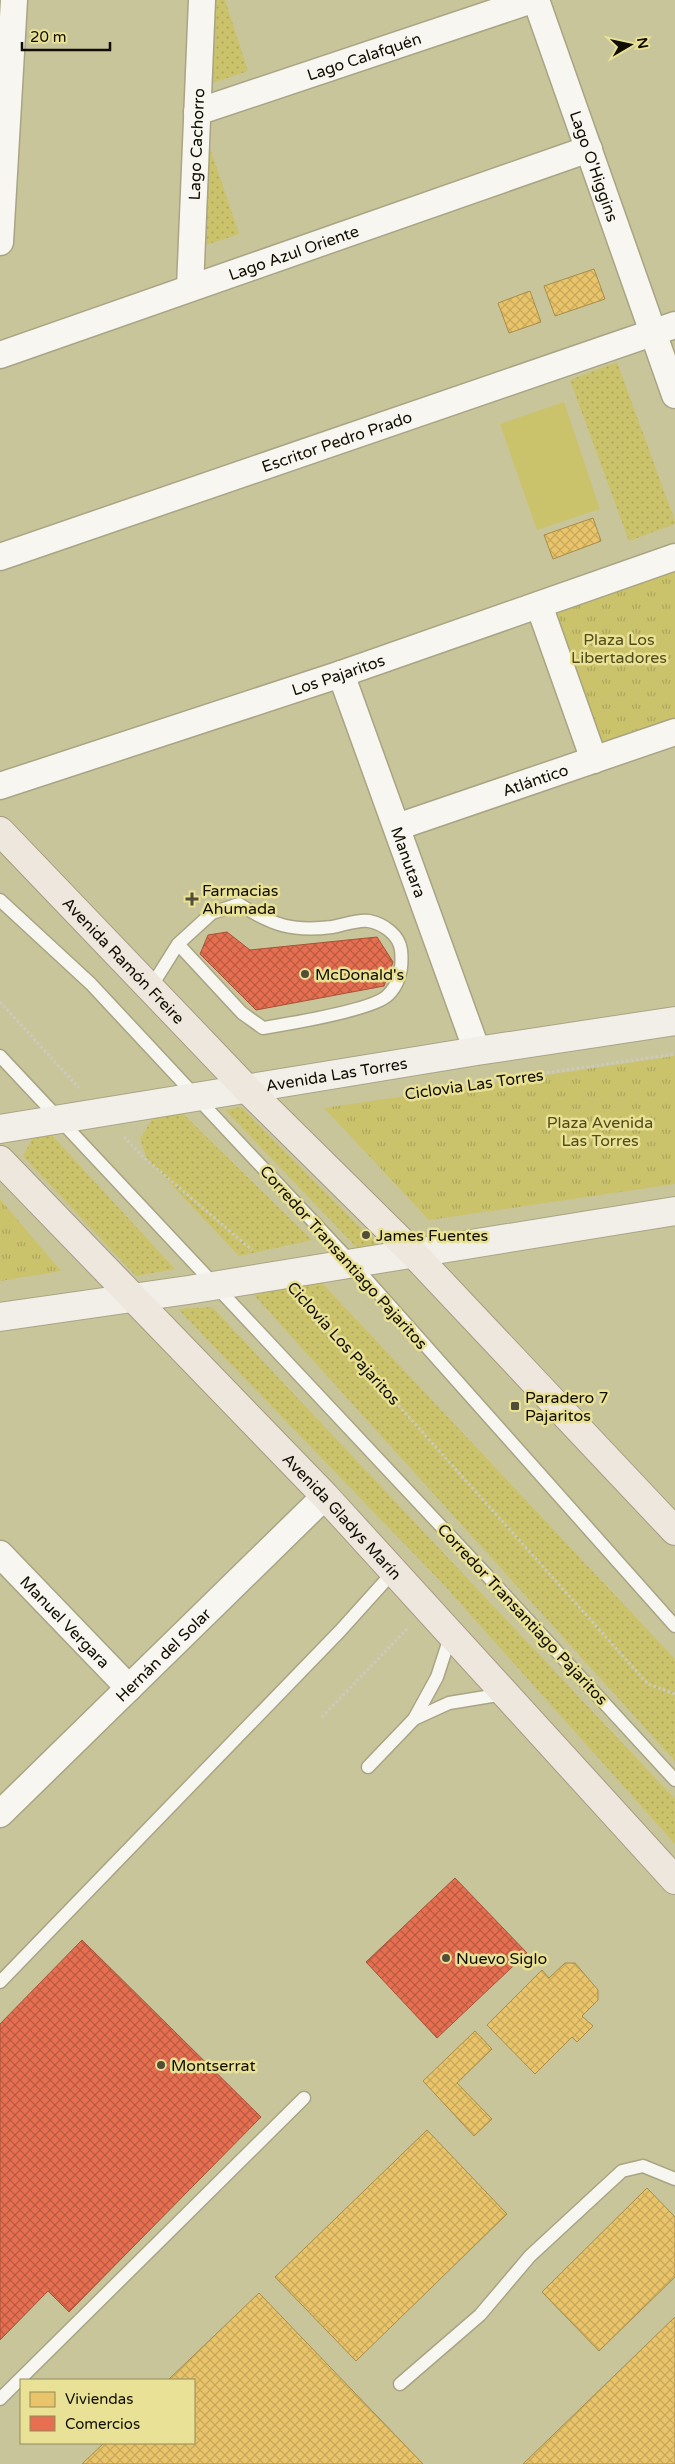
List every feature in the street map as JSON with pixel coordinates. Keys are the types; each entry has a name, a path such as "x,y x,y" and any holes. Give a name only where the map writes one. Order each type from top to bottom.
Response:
{"main road":[{"name":"Avenida Ramón Freire","path":"0,831 247,1089"},
{"path":"247,1089 414,1254 675,1531"},
{"name":"Avenida Gladys Marín","path":"0,1160 395,1570 504,1694 675,1880"}],"street":[{"path":"0,242 14,0"},
{"name":"Lago Cachorro","path":"190,288 202,0"},
{"name":"Lago Calafquén","path":"197,112 532,0"},
{"name":"Lago O'Higgins","path":"536,0 589,149 664,329 675,395"},
{"name":"Lago Azul Oriente","path":"0,355 589,149"},
{"name":"Escritor Pedro Prado","path":"0,557 664,329"},
{"name":"Los Pajaritos","path":"0,786 342,674 675,557"},
{"path":"539,605 594,760"},
{"name":"Manutara","path":"342,674 477,1051"},
{"name":"Atlántico","path":"396,828 675,732"},
{"name":"Avenida Las Torres","path":"0,1129 477,1051 675,1021"},
{"path":"0,1317 216,1286 675,1211"},
{"name":"Hernán del Solar","path":"1,1811 325,1496"},
{"name":"Manuel Vergara","path":"0,1554 129,1688"}],"lane":[{"name":"Corredor Transantiago Pajaritos","path":"0,900 90,984 196,1096 352,1264 675,1626"},
{"path":"150,987 178,944 212,913 239,904 263,919 281,927 324,928 369,921 391,930 401,949 400,978 386,997 348,1011 264,1028 242,1013 178,944"},
{"name":"Corredor Transantiago Pajaritos","path":"0,1056 675,1780"},
{"path":"0,1982 340,1631 395,1570"},
{"path":"368,1767 414,1720 438,1677 451,1633"},
{"path":"414,1720 449,1703 504,1694"},
{"path":"0,2398 304,2098"},
{"path":"400,2384 480,2315 530,2256 622,2171 643,2166 675,2179"}],"path":[{"name":"Ciclovía Los Pajaritos","path":"0,1002 141,1155 282,1275 648,1684 675,1694"},
{"name":"Ciclovia Las Torres","path":"439,1089 675,1054"},
{"path":"322,1717 429,1607"}],"green space":[{"path":"216,0 225,0 248,71 209,84"},
{"path":"208,142 239,234 200,247"},
{"path":"617,362 675,521 675,524 629,541 570,380"},
{"path":"564,402 600,509 537,530 500,424"},
{"name":"Plaza Los Libertadores","path":"675,570 675,718 599,743 554,617 559,610"},
{"name":"Plaza Avenida Las Torres","path":"675,1056 675,1184 429,1220 324,1108"},
{"path":"241,1107 376,1244 363,1254 225,1110"},
{"path":"177,1108 312,1240 239,1256 147,1159 140,1139 157,1111"},
{"path":"49,1132 175,1269 136,1276 23,1156 34,1136"},
{"path":"0,1199 61,1271 0,1281"},
{"path":"320,1281 675,1659 675,1761 254,1295"},
{"path":"212,1307 675,1799 675,1844 445,1586 178,1309"}],"building: Viviendas":[{"path":"594,269 605,299 555,316 544,286"},
{"path":"530,291 541,322 509,333 498,303"},
{"path":"593,518 601,541 553,559 544,535"},
{"path":"565,1963 575,1963 598,1990 598,2000 582,2016 593,2026 577,2042 572,2037 535,2074 487,2025 542,1970 549,1978"},
{"path":"475,2031 492,2049 457,2083 492,2119 474,2136 423,2081"},
{"path":"427,2130 507,2214 356,2361 275,2277"},
{"path":"647,2188 675,2217 675,2277 599,2351 542,2292"},
{"path":"259,2293 423,2464 82,2464 103,2444 195,2444 195,2379 169,2379"},
{"path":"675,2317 675,2464 523,2464"}],"building: Comercios":[{"name":"McDonald's","path":"227,932 250,950 377,937 393,962 384,986 256,1010 200,954 208,935"},
{"name":"Nuevo Siglo","path":"455,1878 527,1953 437,2038 366,1962"},
{"path":"82,1940 261,2117 69,2312 48,2291 0,2340 0,2024"}],"place":[{"name":"Farmacias Ahumada","path":"192,899"},
{"name":"McDonald's","path":"305,974"},
{"name":"James Fuentes","path":"366,1235"},
{"name":"Paradero 7 Pajaritos","path":"515,1406"},
{"name":"Nuevo Siglo","path":"446,1958"},
{"name":"Montserrat","path":"161,2065"}]}
